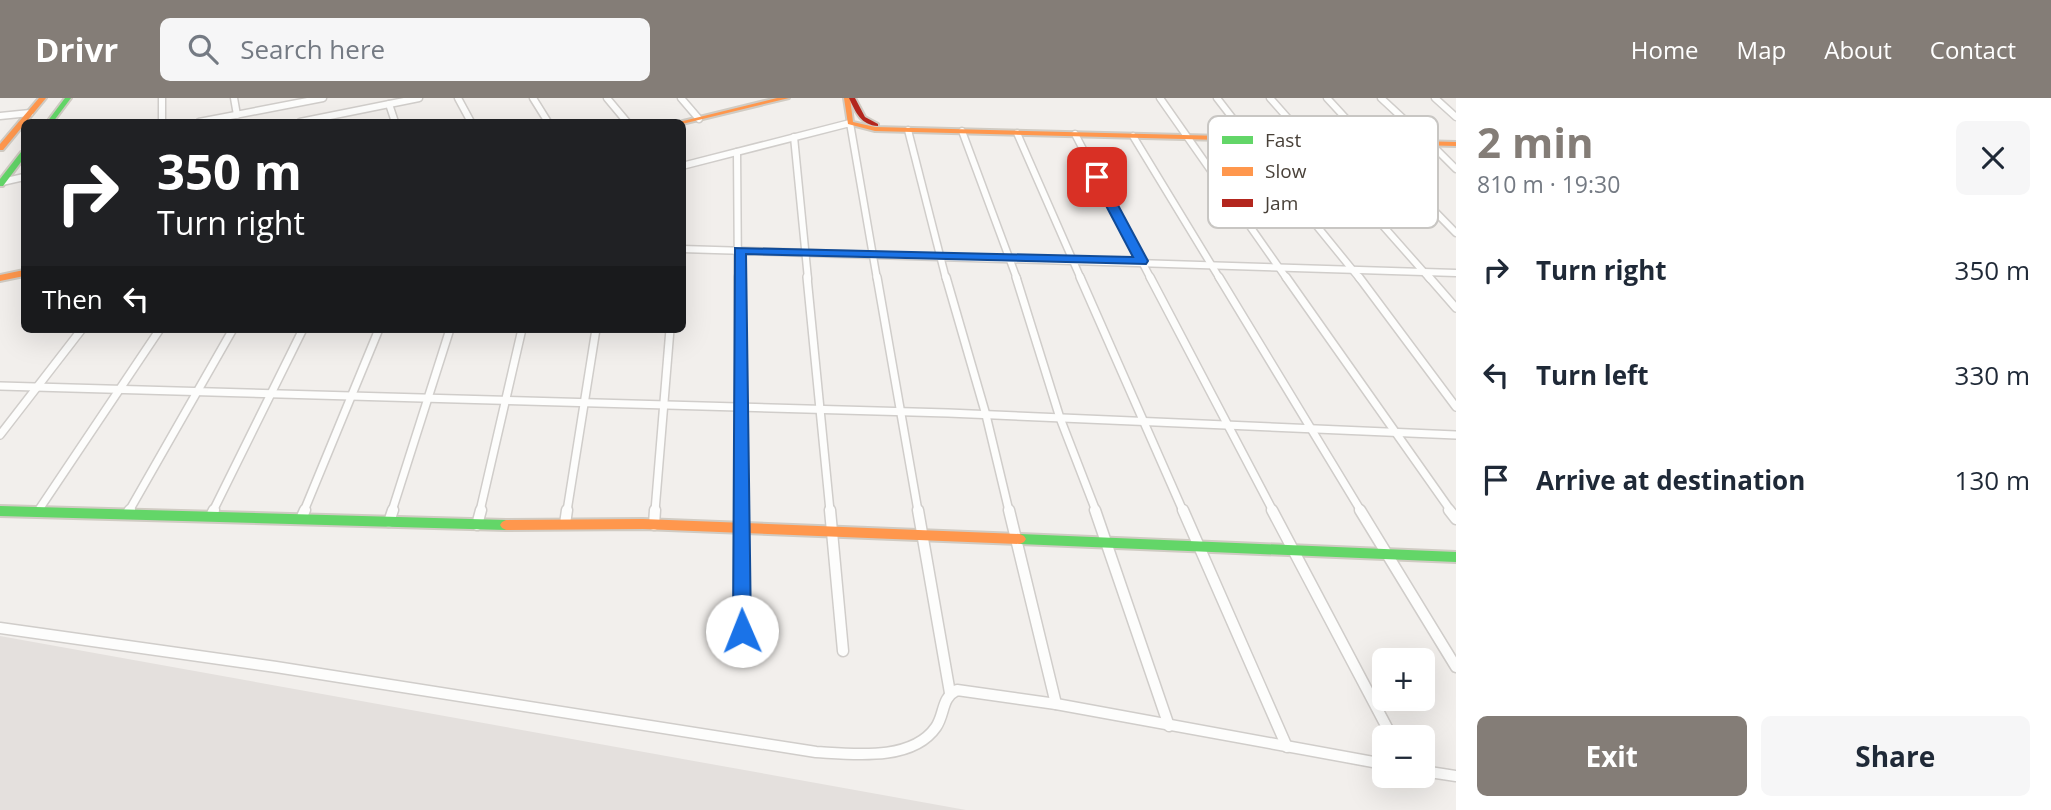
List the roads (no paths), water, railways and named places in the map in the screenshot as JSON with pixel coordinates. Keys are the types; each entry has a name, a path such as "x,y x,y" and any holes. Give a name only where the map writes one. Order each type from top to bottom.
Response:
{"main road":[{"path":"25,119 43,98"},
{"path":"52,119 68,98"},
{"path":"686,121 761,101 786,98"},
{"path":"849,98 850,123 863,128 1133,136 1186,135"},
{"path":"849,98 864,120 876,125 1208,135"},
{"path":"0,148 21,124"},
{"path":"1438,139 1456,138"},
{"path":"1438,142 1456,144"},
{"path":"1,183 21,160"},
{"path":"0,278 21,274"},
{"path":"0,511 477,525 654,525 925,538 1456,557"}],"street":[{"path":"162,98 162,119"},
{"path":"234,98 237,115"},
{"path":"215,119 323,98"},
{"path":"324,119 419,98"},
{"path":"458,98 469,119"},
{"path":"533,98 546,119"},
{"path":"607,98 624,119"},
{"path":"681,98 699,118"},
{"path":"1160,98 1208,166"},
{"path":"1217,98 1230,116"},
{"path":"1270,98 1287,116"},
{"path":"1327,98 1344,116"},
{"path":"1381,98 1400,116"},
{"path":"1435,98 1456,117"},
{"path":"388,104 394,119"},
{"path":"0,116 30,113"},
{"path":"0,628 276,667 816,752 891,751 918,743 936,729 950,693 925,538 850,123 686,165"},
{"path":"908,130 939,255 986,415 1056,704"},
{"path":"962,131 1010,258 1060,418 1109,545 1169,726"},
{"path":"1017,133 1075,260 1143,421 1202,548 1287,747"},
{"path":"1075,134 1386,725"},
{"path":"1133,136 1456,667"},
{"path":"794,137 843,651"},
{"path":"737,152 742,631"},
{"path":"1438,152 1456,169"},
{"path":"1,183 21,178"},
{"path":"1438,214 1456,233"},
{"path":"1252,228 1456,519"},
{"path":"1319,228 1456,407"},
{"path":"1386,228 1456,308"},
{"path":"686,249 1141,261 1456,274"},
{"path":"0,435 79,333"},
{"path":"38,511 157,333"},
{"path":"128,513 231,333"},
{"path":"211,516 301,333"},
{"path":"300,519 377,333"},
{"path":"389,522 449,333"},
{"path":"477,525 521,333"},
{"path":"565,524 595,333"},
{"path":"654,525 666,406 670,333"},
{"path":"0,386 902,412 1392,430 1456,435"},
{"path":"950,693 957,691 1056,704 1372,762"},
{"path":"1435,773 1456,776"}]}
